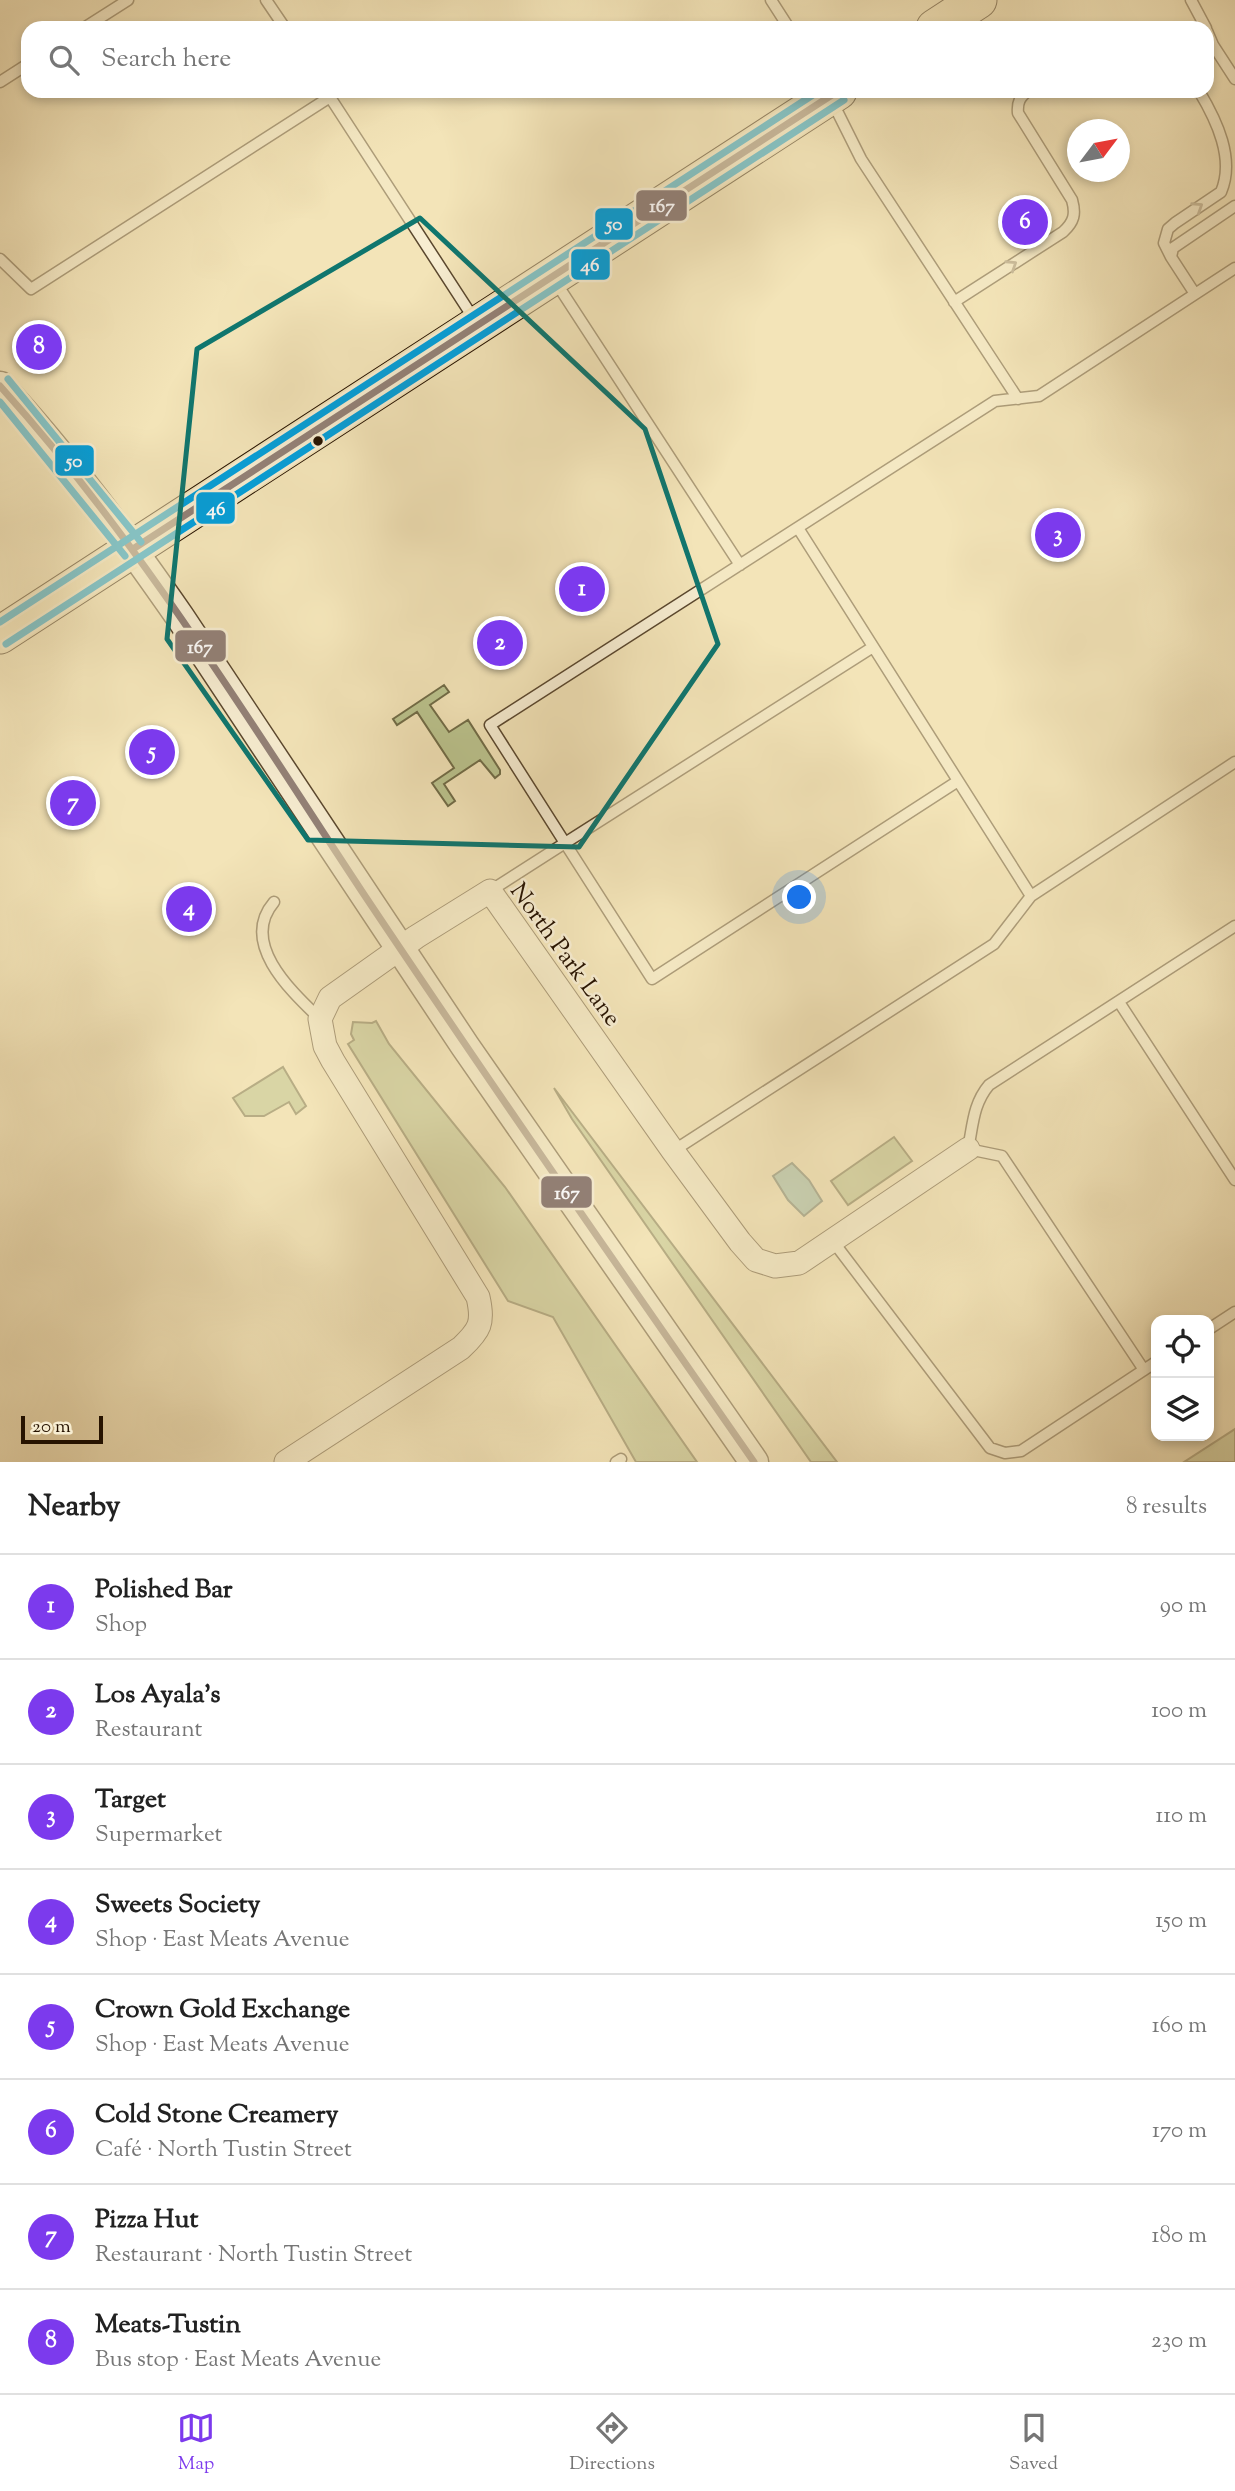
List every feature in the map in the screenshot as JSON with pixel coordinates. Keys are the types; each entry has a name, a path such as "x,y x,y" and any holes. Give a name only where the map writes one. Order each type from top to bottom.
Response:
{"main road":[{"path":"946,21 978,0"},
{"path":"0,635 823,98"}],"street":[{"path":"0,386 133,549 465,1046 754,1462"},
{"name":"North Park Lane","path":"320,1019 330,998 490,891 673,1151 756,1260 775,1266 799,1263 968,1149"},
{"path":"286,1462 461,1348 475,1334 482,1313 478,1297 468,1279 325,1046 320,1019"}],"lane":[{"path":"95,21 128,0"},
{"path":"266,0 280,21"},
{"path":"771,0 784,21"},
{"path":"1191,0 1203,21"},
{"path":"1199,21 1200,15"},
{"path":"1214,47 1235,79"},
{"path":"0,82 21,68"},
{"path":"0,259 32,289 322,98"},
{"path":"331,98 478,324"},
{"path":"833,98 861,159 1018,400"},
{"path":"954,302 1072,224 1075,211 1072,200 1018,113 1017,105 1022,98"},
{"path":"1195,294 1164,243 1168,229 1228,185 1234,147 1203,98"},
{"path":"1171,257 1177,244 1235,206"},
{"path":"958,781 652,979 491,725 995,401 1039,396 1235,268"},
{"path":"552,276 740,565"},
{"path":"798,528 1031,896"},
{"path":"490,891 873,647"},
{"path":"673,1151 995,944 1031,896 1235,762"},
{"path":"274,902 264,917 262,941 290,989 320,1019"},
{"path":"1144,1370 1003,1156 968,1149 974,1110 981,1094 989,1085 1235,926"},
{"path":"1119,1002 1235,1180"},
{"path":"832,1240 990,1448 1005,1453 1021,1451 1151,1365"},
{"path":"1214,1326 1235,1312"}],"highlighted area":[{"path":"420,218 645,429 718,644 579,847 308,840 167,639 197,349"}],"green space":[{"path":"444,685 449,692 430,705 449,732 468,720 500,770 500,774 495,778 480,760 444,784 455,801 448,806 432,783 454,768 417,712 397,725 393,719"},
{"path":"376,1021 389,1044 505,1187 697,1462 636,1462 553,1317 508,1301 348,1044 354,1040 351,1034 353,1022"},
{"path":"283,1067 306,1106 296,1114 289,1102 264,1116 245,1116 233,1098"},
{"path":"554,1088 837,1462 811,1462 572,1119"},
{"path":"894,1137 912,1161 848,1205 831,1181"},
{"path":"1235,1429 1235,1462 1184,1462"}],"shaded area":[{"path":"792,1163 809,1180 822,1201 804,1216 788,1200 773,1176"}],"transit line":[{"name":"50","path":"0,622 808,98"},
{"name":"167","path":"133,549 827,98"},
{"name":"46","path":"6,644 844,100"},
{"name":"50","path":"8,379 141,542"},
{"name":"167","path":"0,386 100,507 192,634 461,1038 754,1462"},
{"name":"46","path":"0,402 125,556"}],"place":[{"name":"Cold Stone Creamery","path":"1025,222"},
{"name":"Meats-Tustin","path":"39,347"},
{"name":"Target","path":"1058,535"},
{"name":"Polished Bar","path":"582,589"},
{"name":"Los Ayala's","path":"500,643"},
{"name":"Crown Gold Exchange","path":"152,752"},
{"name":"Pizza Hut","path":"73,803"},
{"name":"Sweets Society","path":"189,909"}]}
